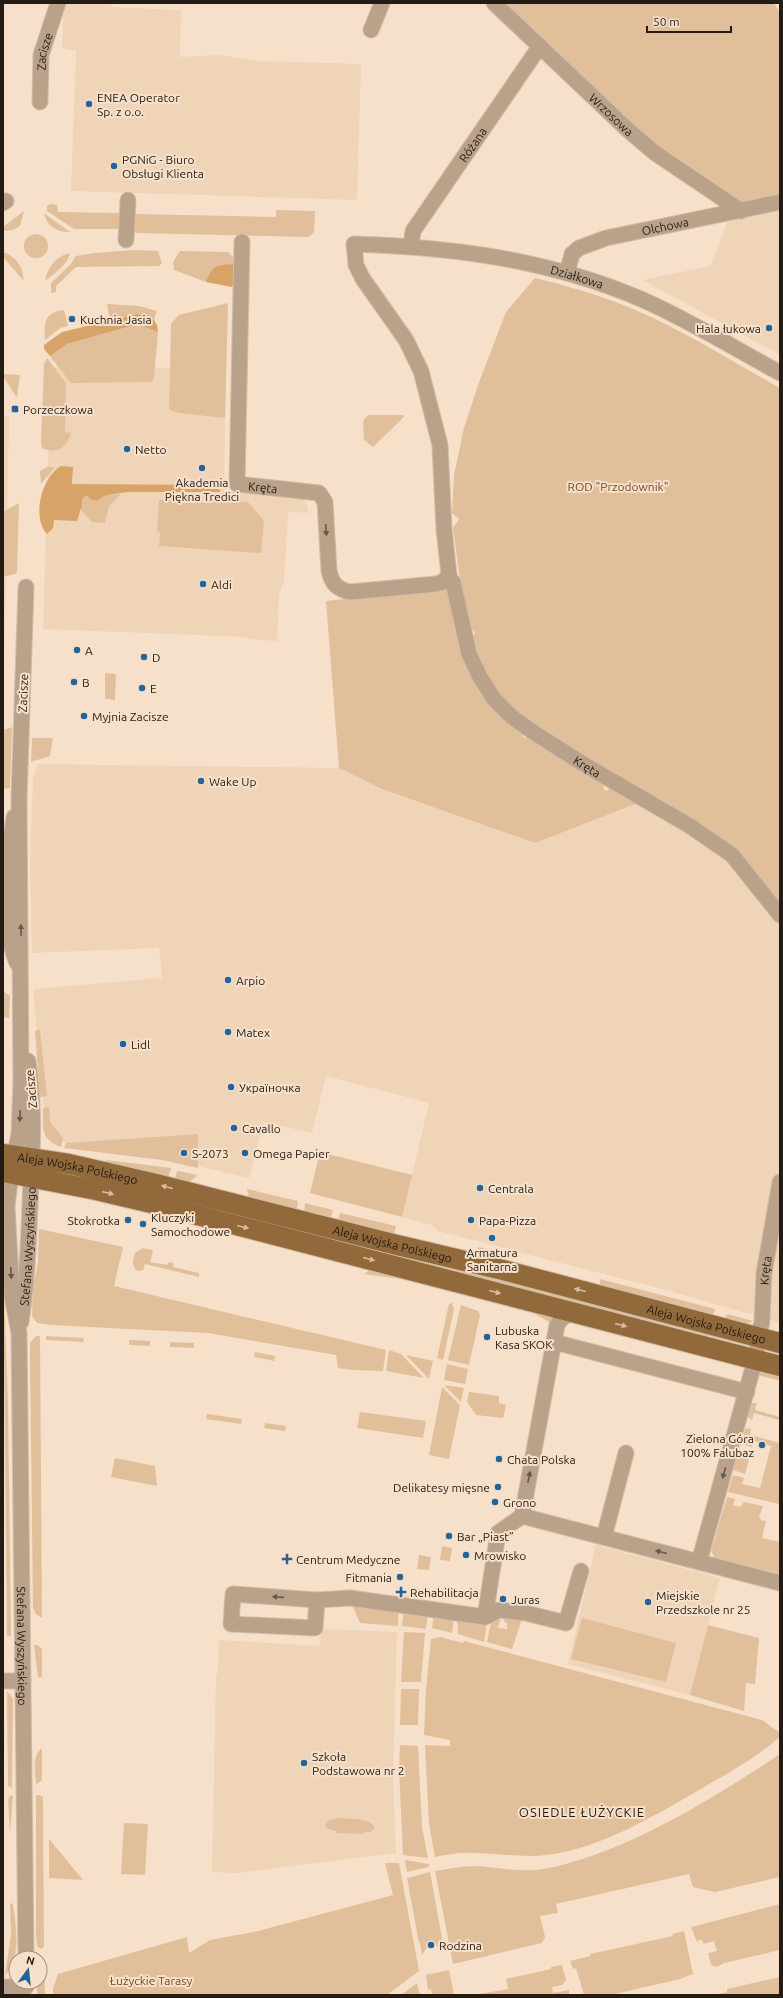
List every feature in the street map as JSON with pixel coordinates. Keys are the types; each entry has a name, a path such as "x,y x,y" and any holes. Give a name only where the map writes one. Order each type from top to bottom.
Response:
{"main road":[{"name":"Aleja Wojska Polskiego","path":"16,1165 68,1164 152,1183 397,1245 503,1270 780,1343"},
{"name":"Aleja Wojska Polskiego","path":"16,1165 151,1203 780,1366"}],"street":[{"name":"Zacisze","path":"40,102 41,55 58,3"},
{"path":"371,30 382,3"},
{"name":"Wrzosowa","path":"494,3 628,130 655,153 741,211"},
{"name":"Różana","path":"411,245 413,231 540,46"},
{"path":"126,240 128,200"},
{"name":"Olchowa","path":"567,273 572,254 579,248 606,238 780,202"},
{"name":"Kręta","path":"242,242 237,484 319,493 325,502 329,571 332,581 339,589 350,592 436,584 447,578 453,582 469,654 480,677 494,698 512,716 533,732 585,765 690,826 732,856 780,915"},
{"name":"Działkowa","path":"447,578 449,575 440,445 423,378 415,356 406,340 363,279 356,265 354,244 411,245 495,256 567,273 640,299 668,312 780,373"},
{"name":"Zacisze","path":"16,1165 31,1082 21,1021 19,969 21,958 19,799 26,587"},
{"name":"Stefana Wyszyńskiego","path":"16,1165 7,1206 12,1296 19,1333"},
{"name":"Stefana Wyszyńskiego","path":"16,1165 29,1256 19,1333 26,1950"},
{"name":"Kręta","path":"747,1392 760,1337 764,1273 780,1182"},
{"path":"485,1617 498,1533 522,1516 557,1325 562,1318 572,1313"},
{"path":"554,1342 747,1392 699,1562"},
{"path":"604,1537 626,1453"},
{"path":"522,1516 780,1583"},
{"path":"317,1600 315,1628 231,1624 234,1594 317,1600 350,1598 485,1617 499,1610 526,1612 566,1623 581,1571"},
{"path":"3,1681 23,1681"}],"shaded area":[{"name":"ENEA Operator Sp. z o.o.","path":"68,3 111,3 112,7 181,10 180,57 218,55 261,61 361,64 357,200 71,191 76,51 62,48 63,16"},
{"path":"780,206 780,355 643,280 711,266 728,220"},
{"path":"233,264 235,283 232,287 206,282 210,272 215,267"},
{"path":"137,314 150,317 155,321 158,332 138,324 67,344 50,356 44,349 44,345 62,332"},
{"path":"51,367 226,368 224,491 302,497 308,508 308,513 289,512 288,516 284,580 279,596 277,641 247,639 247,637 43,629"},
{"path":"3,415 9,416 3,717"},
{"path":"61,466 73,467 72,484 219,485 220,492 128,492 106,495 98,500 92,500 86,495 82,499 82,505 77,521 54,520 53,528 47,534 42,527 40,518 39,508 41,498 44,488 54,471"},
{"path":"37,764 339,768 382,789 535,843 649,799 698,827 780,913 780,1323 673,1292 438,1231 432,1225 402,1217 429,1103 326,1076 312,1133 264,1122 249,1178 198,1166 198,1134 66,1143 46,1132 33,989 162,978 159,948 32,953 30,863 33,780"},
{"name":"Miejskie Przedszkole nr 25","path":"596,1545 623,1552 625,1555 626,1553 720,1578 690,1695 568,1664"},
{"name":"Szkoła Podstawowa nr 2","path":"321,1629 397,1632 393,1779 396,1853 238,1873 212,1872 216,1675 218,1672 219,1640 320,1646"}],"green space":[{"path":"502,3 774,3 780,13 780,207 728,220 719,195 674,163"},
{"path":"50,204 57,205 58,212 120,213 120,229 74,229 47,211 47,206"},
{"path":"276,210 315,211 314,232 308,237 137,233 132,229 134,214 276,217"},
{"path":"24,211 20,226 13,230 3,231 3,227"},
{"path":"44,213 70,232 57,230 50,225"},
{"path":"36,234 45,237 48,246 45,255 36,258 27,255 24,246 27,237"},
{"path":"135,250 158,251 162,263 159,266 76,267 56,286 56,292 51,293 51,283 70,265 76,256"},
{"path":"180,251 228,252 234,258 233,264 215,267 210,272 206,282 174,270 173,262"},
{"path":"3,252 11,256 18,263 22,271 23,280 3,257"},
{"path":"70,253 64,265 45,281 53,263 60,257"},
{"name":"ROD \"Przodownik\"","path":"535,278 596,295 633,309 689,337 780,388 780,907 756,874 535,730 498,696 476,658 472,640 475,632 469,627 461,587 453,528 459,519 452,513 454,475 464,428 478,385 506,312"},
{"path":"228,303 225,418 179,413 169,410 171,324 179,315"},
{"path":"107,304 139,306 157,311 154,320 137,314 110,320"},
{"path":"64,310 68,326 60,328 45,340 45,324 47,319 52,313"},
{"path":"138,324 158,332 154,378 151,382 71,383 50,356 67,344"},
{"path":"47,358 66,383 65,432 71,433 64,446 53,451 42,448 41,442 44,364"},
{"path":"3,374 20,375 17,398 3,376"},
{"path":"368,415 403,415 404,417 373,447 364,440 363,421"},
{"path":"47,467 54,468 41,484 40,471"},
{"path":"121,494 109,506 105,523 92,522 81,510 82,499 86,495 98,500 106,495"},
{"path":"159,500 188,500 205,503 222,501 248,502 264,521 261,553 159,546 160,532 157,531"},
{"path":"19,503 17,572 15,574 3,577 3,512"},
{"path":"451,588 458,626 524,738 530,738 602,782 605,791 613,787 638,803 535,843 382,789 339,768 326,601"},
{"path":"105,673 116,674 115,700 105,699"},
{"path":"12,727 10,788 3,789 3,730"},
{"path":"32,738 53,738 50,756 31,762"},
{"path":"3,991 10,996 9,1018 3,1017"},
{"path":"36,1030 40,1030 47,1096 40,1097 35,1032"},
{"path":"49,1107 50,1122 63,1138 61,1147 49,1140 44,1132 43,1108"},
{"path":"198,1134 198,1168 162,1160 64,1148 66,1143"},
{"path":"320,1152 412,1175 402,1217 310,1193"},
{"path":"106,1160 171,1168 168,1178 105,1163"},
{"path":"177,1171 198,1175 188,1183 175,1179"},
{"path":"247,1189 298,1201 297,1208 294,1210 259,1201 249,1197"},
{"path":"305,1203 333,1210 330,1220 304,1213"},
{"path":"340,1213 396,1226 394,1233 383,1233 338,1222"},
{"path":"39,1229 123,1247 114,1286 386,1350 383,1371 338,1368 336,1355 208,1333 37,1323 32,1316 33,1286 38,1263"},
{"path":"478,1247 500,1253 497,1262 475,1254"},
{"path":"143,1248 153,1250 150,1262 167,1265 169,1262 173,1263 173,1267 199,1273 199,1277 145,1264 143,1270 138,1271 133,1265 135,1253"},
{"path":"376,1252 435,1265 473,1270 710,1331 708,1336 642,1319 617,1318"},
{"path":"3,1262 8,1405 11,1637 7,1635"},
{"path":"372,1269 553,1316 551,1323 529,1311 416,1281 364,1274"},
{"path":"600,1279 715,1309 712,1319 600,1286"},
{"path":"452,1303 454,1309 443,1360 437,1358 449,1304"},
{"path":"461,1305 478,1311 480,1315 469,1365 448,1360"},
{"path":"727,1314 753,1321 742,1326 724,1322"},
{"path":"36,1336 40,1336 42,1618 36,1614 33,1608 30,1343"},
{"path":"46,1336 84,1338 83,1342 46,1340"},
{"path":"129,1340 150,1341 150,1346 129,1345"},
{"path":"170,1342 194,1343 194,1348 170,1347"},
{"path":"389,1350 401,1354 424,1378 386,1371"},
{"path":"255,1352 275,1356 274,1361 254,1357"},
{"path":"406,1355 433,1361 429,1379 428,1378"},
{"path":"447,1364 468,1369 465,1384 444,1380"},
{"path":"763,1371 780,1373 780,1381 757,1375"},
{"path":"444,1385 464,1388 461,1402"},
{"path":"442,1387 460,1405 449,1459 429,1455"},
{"path":"469,1392 499,1396 499,1403 506,1405 503,1418 476,1415 467,1402"},
{"path":"757,1403 755,1410 780,1417 780,1420 754,1413 752,1420 747,1416 749,1404"},
{"path":"360,1412 426,1421 423,1438 357,1428"},
{"path":"207,1414 242,1419 241,1424 206,1419"},
{"path":"265,1423 286,1426 285,1431 264,1428"},
{"path":"751,1428 750,1435 780,1443 779,1504 728,1492 733,1475 744,1478 742,1484 760,1488 771,1446 754,1441 752,1447 741,1444 745,1429"},
{"path":"738,1449 751,1452 745,1474 733,1470"},
{"path":"115,1458 155,1466 157,1486 111,1477"},
{"path":"727,1497 735,1499 733,1505 740,1507 744,1502 763,1506 759,1517 761,1520 766,1521 762,1538 780,1542 780,1574 715,1558 711,1551 715,1538 717,1537 715,1537"},
{"path":"442,1546 452,1548 450,1561 440,1560"},
{"path":"419,1555 431,1557 429,1570 417,1569"},
{"path":"351,1602 399,1609 398,1626 360,1623"},
{"path":"404,1610 428,1614 426,1629 402,1626"},
{"path":"434,1614 454,1617 452,1633 432,1628"},
{"path":"501,1617 498,1628 507,1629 507,1623 504,1622 505,1617 522,1619 512,1649 487,1642 491,1622"},
{"path":"457,1618 487,1623 484,1642 458,1634"},
{"path":"582,1618 676,1643 666,1682 571,1659"},
{"path":"708,1625 759,1638 755,1684 746,1683 744,1711 690,1695"},
{"path":"404,1632 425,1633 421,1682 401,1682"},
{"path":"440,1637 463,1643 464,1641 762,1720 780,1733 780,1737 743,1764 668,1808 628,1829 586,1846 566,1852 537,1856 466,1853 435,1857 429,1824 425,1745 450,1746 450,1740 424,1735 426,1689 431,1639"},
{"path":"34,1645 37,1645 42,1649 42,1677 38,1677"},
{"path":"401,1689 419,1689 418,1725 400,1725"},
{"path":"7,1691 13,1699 12,1788 8,1786"},
{"path":"400,1745 418,1746 422,1827 428,1858 403,1855 399,1768"},
{"path":"42,1748 42,1780 36,1785 35,1760"},
{"path":"780,1754 780,1877 715,1892 693,1887 689,1874 556,1904 558,1913 540,1916 545,1937 542,1943 453,1964 435,1871 474,1866 535,1870 574,1862 636,1838 666,1823 726,1789"},
{"path":"10,1795 13,1796 10,1834 8,1800"},
{"path":"36,1795 43,1797 44,1947 41,1949 37,1946 36,1934"},
{"path":"337,1818 364,1820 373,1824 375,1828 371,1832 364,1832 364,1834 336,1833 336,1831 328,1829 325,1825 329,1820"},
{"path":"124,1823 148,1824 145,1875 121,1874"},
{"path":"49,1839 83,1880 49,1878"},
{"path":"405,1860 429,1864 429,1867 407,1872"},
{"name":"Łużyckie Tarasy","path":"385,1863 399,1863 419,1971 387,1995 53,1995 53,1989 58,1974 187,1937 189,1953 210,1940 258,1931 393,1895"},
{"path":"430,1872 444,1950 431,1945 422,1955 420,1943 440,1939 419,1943 407,1878"},
{"path":"10,1903 13,1904 16,1950 9,1950 11,1935"},
{"path":"780,1904 780,1950 724,1963 717,1967 711,1965 708,1953 717,1951 714,1941 704,1944 701,1939 697,1942 691,1927"},
{"path":"684,1931 693,1974 680,1979 611,1995 584,1995 576,1968 573,1969 570,1961 590,1956 590,1954 673,1936 672,1934"},
{"path":"8,1955 8,1971 5,1975"},
{"path":"562,1965 566,1980 562,1985 552,1987 553,1993 569,1990 569,1995 474,1995 508,1989 506,1979 551,1969 551,1967"},
{"path":"449,1970 454,1995 430,1995 432,1994 431,1989 428,1990 426,1975"},
{"path":"780,1977 780,1995 713,1995 727,1992 727,1989"},
{"path":"417,1983 420,1995 401,1995"},
{"path":"37,1990 45,1990 45,1995 37,1995"}],"place":[{"name":"ENEA Operator Sp. z o.o.","path":"89,104"},
{"name":"PGNiG - Biuro Obsługi Klienta","path":"114,166"},
{"name":"Kuchnia Jasia","path":"72,319"},
{"name":"Hala łukowa","path":"769,328"},
{"name":"Porzeczkowa","path":"15,409"},
{"name":"Netto","path":"127,449"},
{"name":"Akademia Piękna Tredici","path":"202,468"},
{"name":"Aldi","path":"203,584"},
{"name":"A","path":"77,650"},
{"name":"D","path":"144,657"},
{"name":"B","path":"74,682"},
{"name":"E","path":"142,688"},
{"name":"Myjnia Zacisze","path":"84,716"},
{"name":"Wake Up","path":"201,781"},
{"name":"Arpio","path":"228,980"},
{"name":"Matex","path":"228,1032"},
{"name":"Lidl","path":"123,1044"},
{"name":"Українoчка","path":"231,1087"},
{"name":"Cavallo","path":"234,1128"},
{"name":"S-2073","path":"184,1153"},
{"name":"Omega Papier","path":"245,1153"},
{"name":"Centrala","path":"480,1188"},
{"name":"Stokrotka","path":"128,1220"},
{"name":"Papa-Pizza","path":"471,1220"},
{"name":"Kluczyki Samochodowe","path":"143,1224"},
{"name":"Armatura Sanitarna","path":"492,1238"},
{"name":"Lubuska Kasa SKOK","path":"487,1337"},
{"name":"Zielona Góra 100% Falubaz","path":"762,1445"},
{"name":"Chata Polska","path":"499,1459"},
{"name":"Delikatesy mięsne","path":"498,1487"},
{"name":"Grono","path":"495,1502"},
{"name":"Bar „Piast”","path":"449,1536"},
{"name":"Mrowisko","path":"466,1555"},
{"name":"Centrum Medyczne","path":"287,1559"},
{"name":"Fitmania","path":"400,1577"},
{"name":"Rehabilitacja","path":"401,1592"},
{"name":"Juras","path":"503,1599"},
{"name":"Miejskie Przedszkole nr 25","path":"648,1602"},
{"name":"Szkoła Podstawowa nr 2","path":"304,1763"},
{"name":"Rodzina","path":"431,1945"}],"district":[{"name":"OSIEDLE ŁUŻYCKIE","path":"582,1812"}]}
